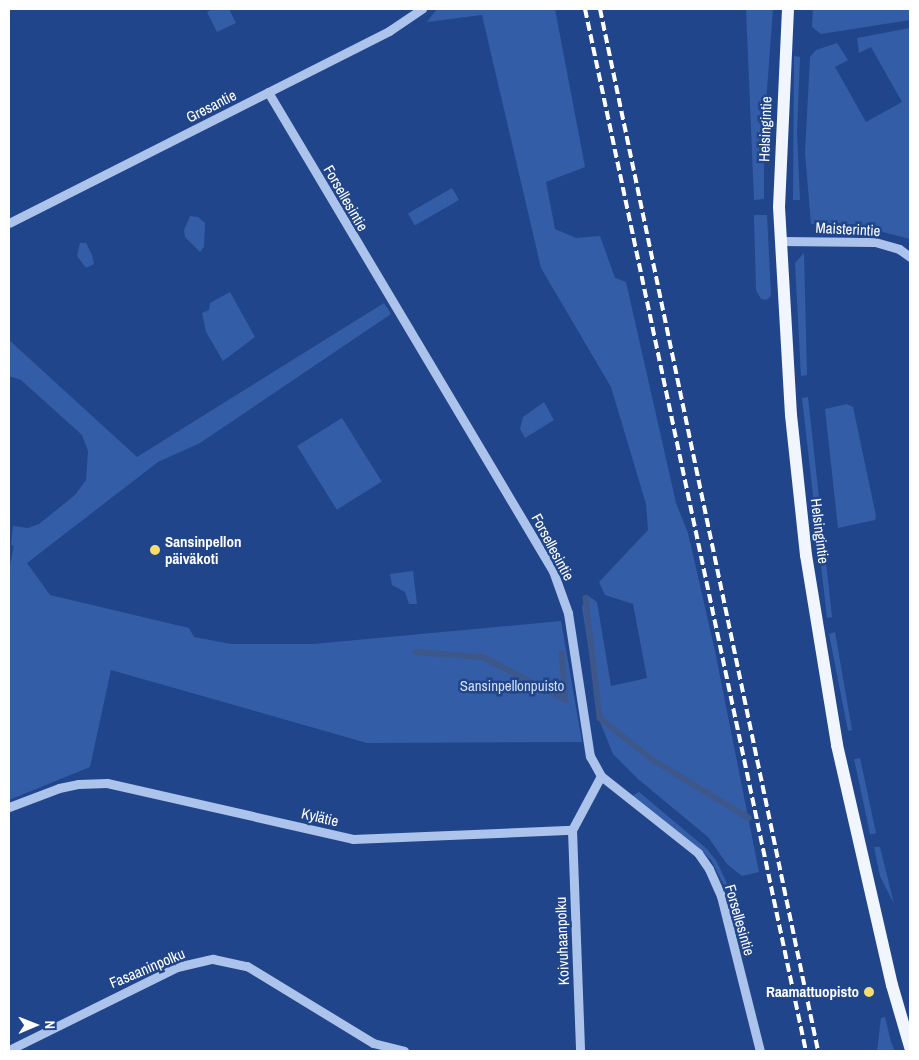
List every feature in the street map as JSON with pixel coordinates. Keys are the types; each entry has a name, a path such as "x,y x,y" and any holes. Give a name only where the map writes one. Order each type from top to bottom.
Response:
{"main road":[{"name":"Helsingintie","path":"788,9 780,152 782,241 791,416 806,555 837,745 892,985 910,1047"}],"street":[{"name":"Gresantie","path":"9,223 389,32 422,9"},
{"name":"Forsellesintie","path":"268,92 553,571 568,613 590,756 601,776 698,853 709,869 721,896 760,1051"},
{"name":"Maisterintie","path":"782,241 875,242 899,248 910,257"},
{"path":"572,830 601,776"},
{"name":"Kylätie","path":"9,807 59,788 78,784 107,783 353,838 572,830"},
{"name":"Koivuhaanpolku","path":"572,830 580,1051"},
{"name":"Fasaaninpolku","path":"9,1050 177,967 213,959 247,966 373,1043 404,1051"}],"green space":[{"path":"213,9 229,9 236,23 217,32 207,12"},
{"path":"437,9 555,9 585,167 546,182 555,229 576,238 600,236 615,278 626,282 676,503 688,533 715,651 759,872 742,876 727,864 708,837 638,779 613,754 600,722 582,607 587,595 597,602 611,686 647,678 633,604 605,595 599,582 648,530 646,504 611,387 541,268 482,15 427,22"},
{"path":"746,9 773,9 764,130 764,199 754,200"},
{"path":"813,9 910,9 910,20 821,34 812,27"},
{"path":"910,28 910,239 867,228 811,224 805,153 810,57 816,50 837,43 848,60 835,67 866,122 902,102 871,47 859,53 857,38"},
{"path":"794,56 800,57 797,132 800,200 793,200"},
{"path":"452,188 459,200 415,226 408,214"},
{"path":"754,215 767,215 771,296 766,300 761,299 756,290"},
{"path":"190,216 198,217 205,223 204,247 200,252 185,237 184,230"},
{"path":"80,243 86,243 92,255 94,264 86,268 77,256"},
{"path":"804,253 807,375 801,376 795,263"},
{"path":"230,292 255,337 223,361 206,332 202,313 209,310 210,303"},
{"name":"Sansinpellonpuisto","path":"384,303 391,314 200,443 158,462 27,563 50,595 189,628 194,637 231,644 313,644 561,621 582,742 367,743 111,670 90,767 9,800 9,570 14,546 11,545 13,526 28,528 39,524 75,495 86,480 88,451 82,435 21,380 9,376 9,340 137,457"},
{"path":"808,397 832,617 827,618 802,398"},
{"path":"544,402 554,420 525,438 520,429 523,417"},
{"path":"847,404 853,407 876,516 875,520 838,528 825,409"},
{"path":"342,418 382,482 337,510 297,446"},
{"path":"413,571 417,604 409,604 405,592 392,585 390,574"},
{"path":"835,632 852,730 848,731 829,634"},
{"path":"860,758 876,833 870,835 854,759"},
{"path":"639,792 707,849 717,862 730,890 727,891 711,860 700,849 632,796"},
{"path":"874,847 880,847 894,904 880,876"},
{"path":"885,1017 895,1051 877,1051 881,1018"}],"waterway":[{"path":"586,598 600,718 653,760 749,818"},
{"path":"416,652 483,657 566,700"},
{"path":"562,653 566,700"}],"railway":[{"path":"585,9 806,1051"},
{"path":"600,9 818,1051"}],"place":[{"name":"Sansinpellon päiväkoti","path":"155,550"},
{"name":"Raamattuopisto","path":"869,992"}]}
